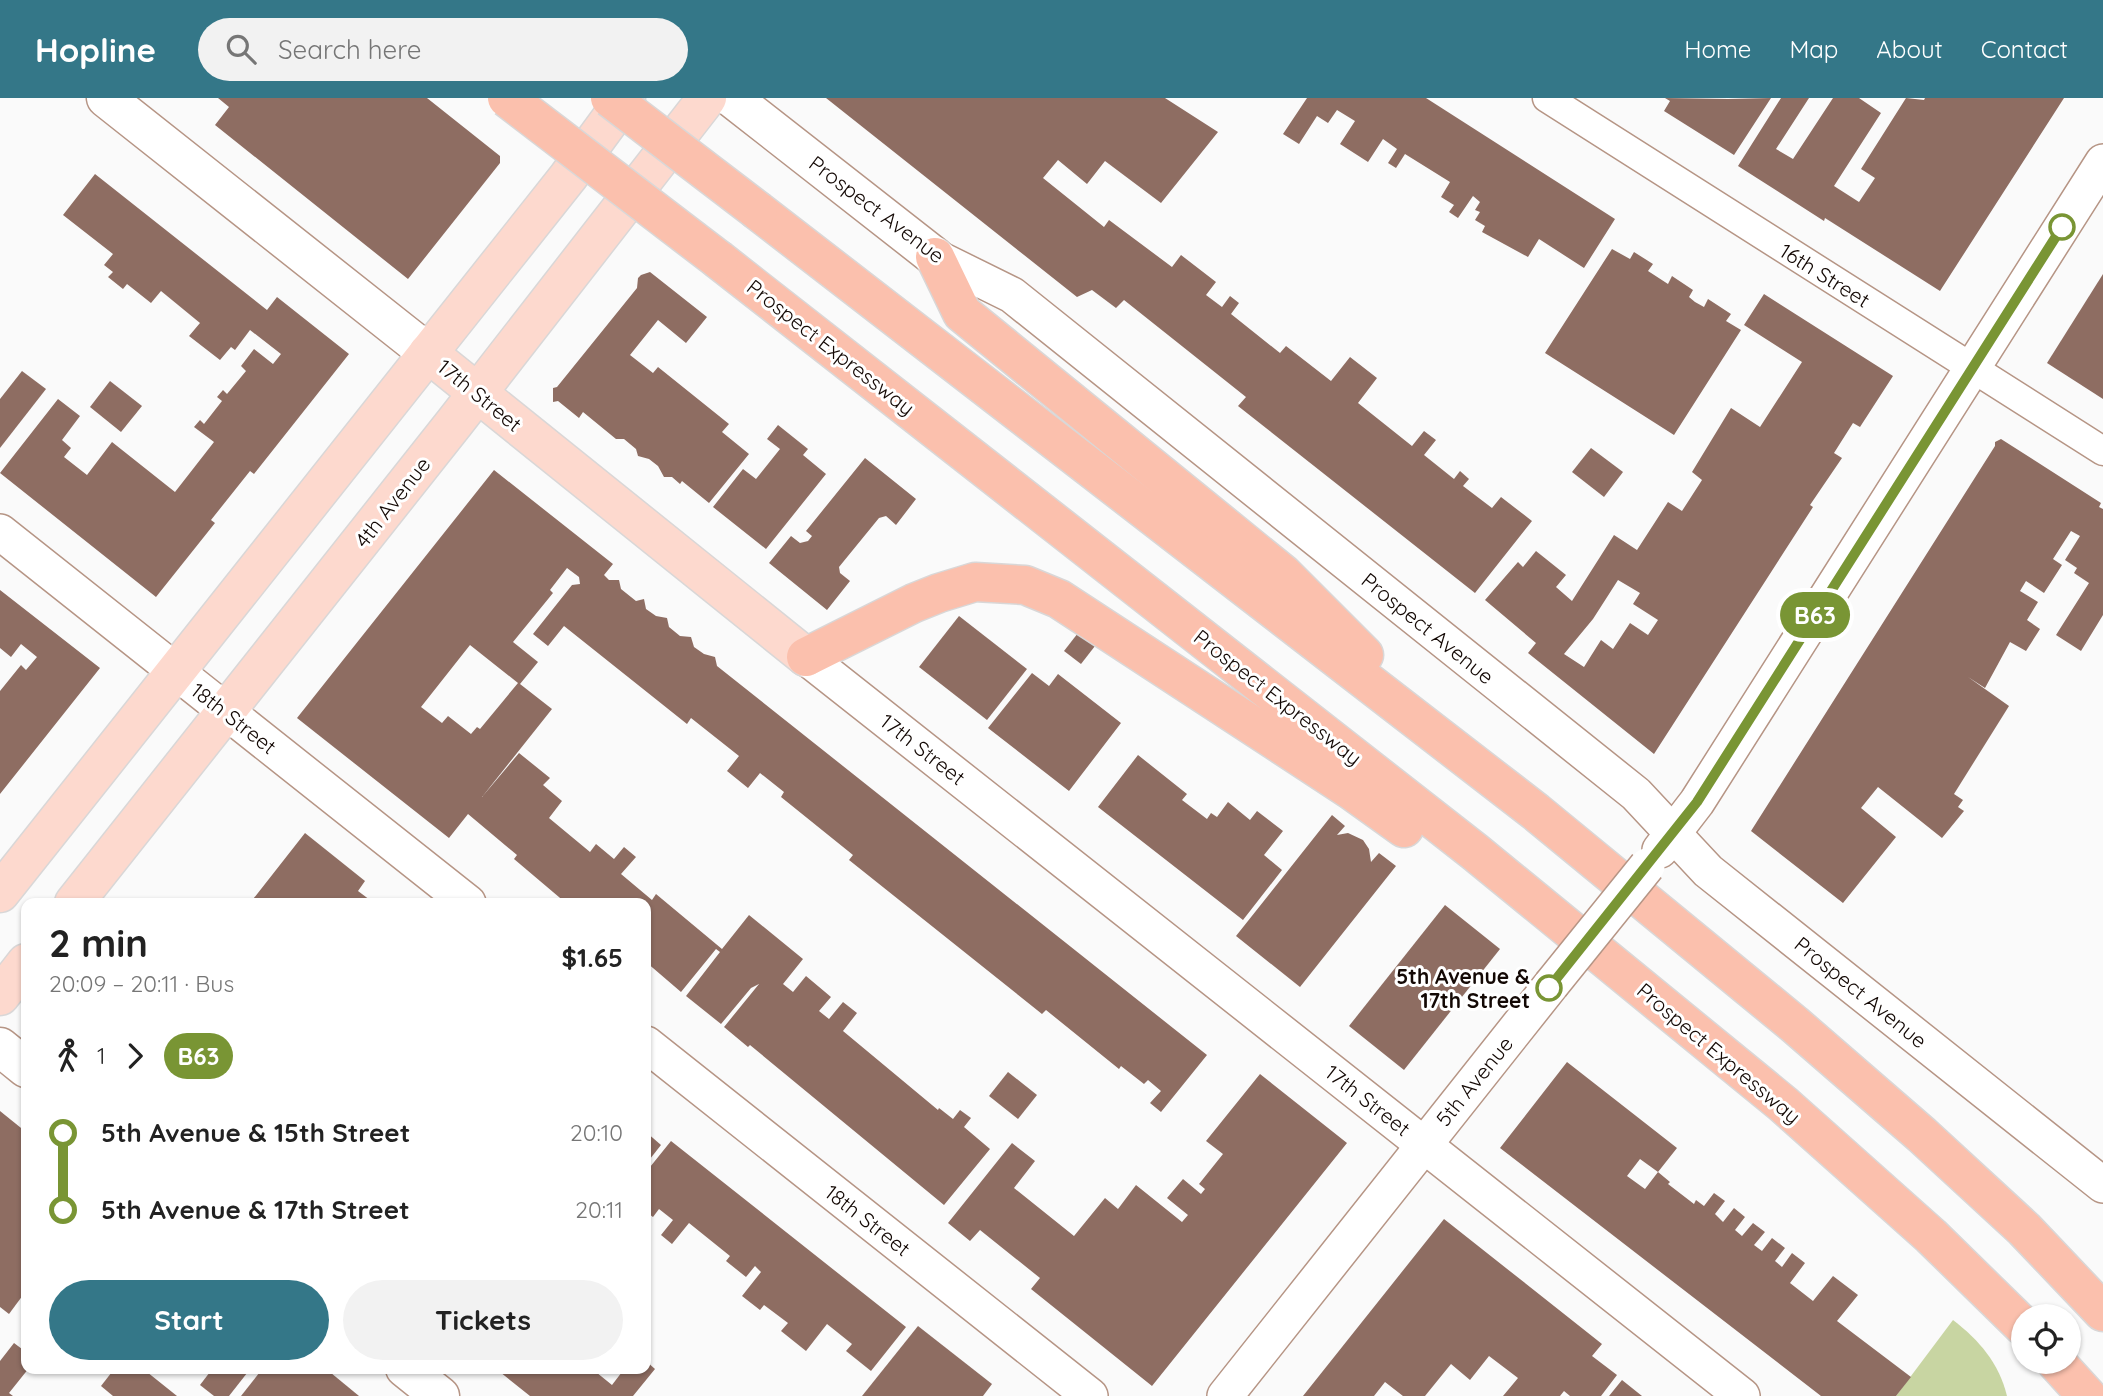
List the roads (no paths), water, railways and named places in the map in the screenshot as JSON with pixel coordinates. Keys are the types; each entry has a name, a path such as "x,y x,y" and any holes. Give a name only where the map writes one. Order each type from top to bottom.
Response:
{"highway":[{"name":"Prospect Expressway","path":"507,98 719,260 1475,852 1783,1104 1941,1245 2011,1314"},
{"path":"610,98 1547,821 1783,1016 1912,1127 2024,1229 2103,1312"},
{"path":"935,257 962,313 1283,574 1472,762"},
{"path":"806,657 914,603 957,586 995,582 1042,590 1351,790 1783,1104"},
{"path":"2067,1374 2087,1396"}],"main road":[{"name":"17th Street","path":"106,98 806,657"},
{"path":"0,893 568,177 626,98"},
{"name":"4th Avenue","path":"78,898 478,393 707,98"},
{"name":"Prospect Avenue","path":"732,98 935,257"},
{"path":"0,996 21,969"},
{"path":"0,1048 21,1064"},
{"path":"412,1374 440,1396"}],"street":[{"name":"16th Street","path":"1547,98 2103,451"},
{"name":"5th Avenue","path":"1225,1396 1697,802 2103,162"},
{"name":"Prospect Avenue","path":"935,257 1012,295 1636,794 1708,871 2103,1185"},
{"name":"18th Street","path":"0,532 462,898"},
{"name":"17th Street","path":"806,657 1742,1396"},
{"name":"18th Street","path":"651,1048 1090,1396"}],"place":[{"name":"5th Avenue & 17th Street","path":"1549,988"}]}
